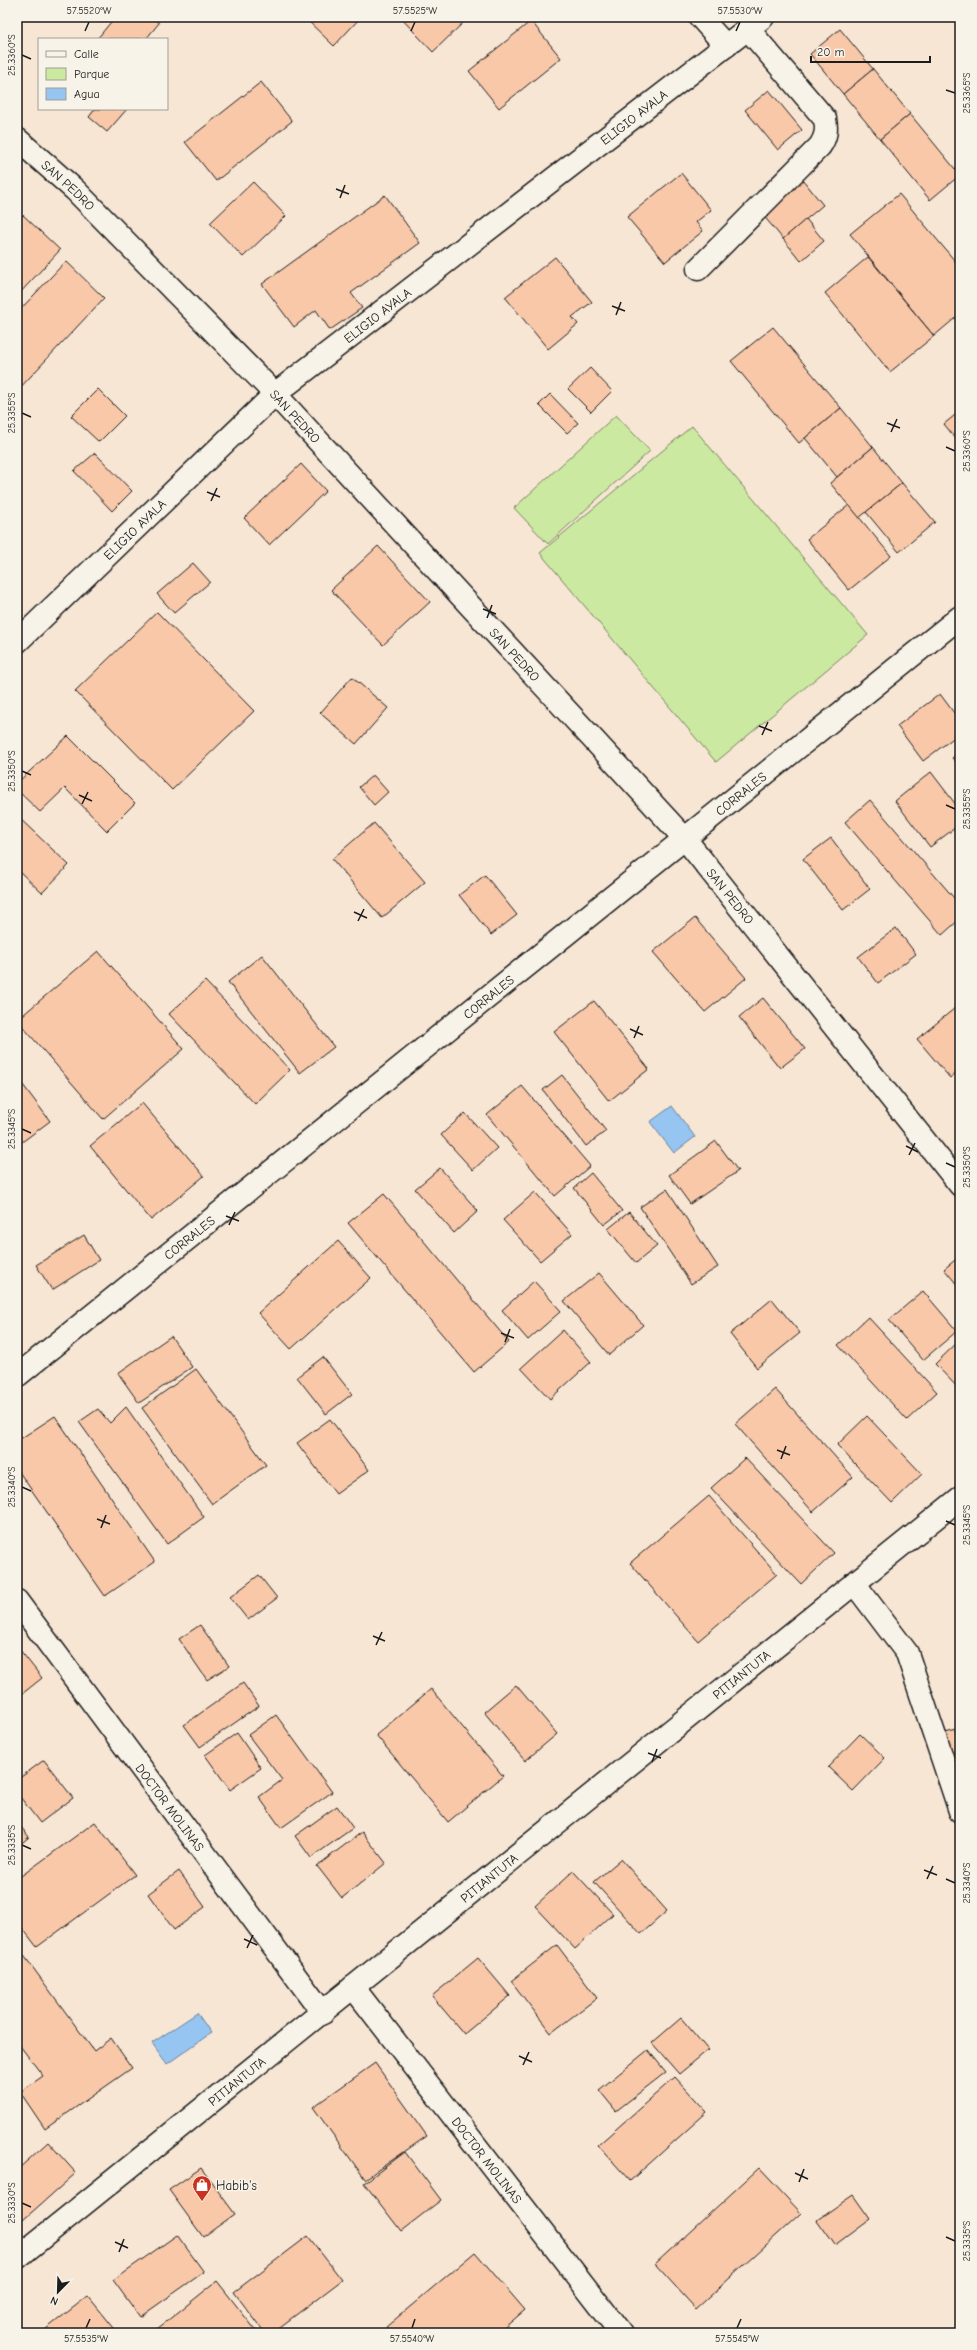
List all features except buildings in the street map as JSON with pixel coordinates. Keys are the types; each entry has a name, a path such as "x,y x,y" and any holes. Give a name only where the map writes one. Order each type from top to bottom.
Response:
{"street":[{"path":"700,17 726,46"},
{"path":"698,269 825,140 825,119 755,23"},
{"name":"ELIGIO AYALA","path":"17,642 276,394 755,23"},
{"name":"SAN PEDRO","path":"17,139 75,190 276,394 686,840 960,1185"},
{"name":"CORRALES","path":"17,1376 686,840 960,617"},
{"name":"PITIANTUTA","path":"18,2255 323,2013 353,1987 960,1498"},
{"path":"854,1583 907,1653 960,1811"},
{"name":"DOCTOR MOLINAS","path":"17,1601 323,2013"},
{"name":"DOCTOR MOLINAS","path":"353,1987 621,2333"}],"green space":[{"path":"616,415 650,451 548,544 514,508"},
{"path":"692,426 868,635 716,762 540,553"}],"water":[{"path":"672,1106 695,1137 674,1153 650,1122"},
{"path":"197,2013 211,2033 167,2064 152,2043"}],"place":[{"name":"Habib's","path":"202,2202"}]}
